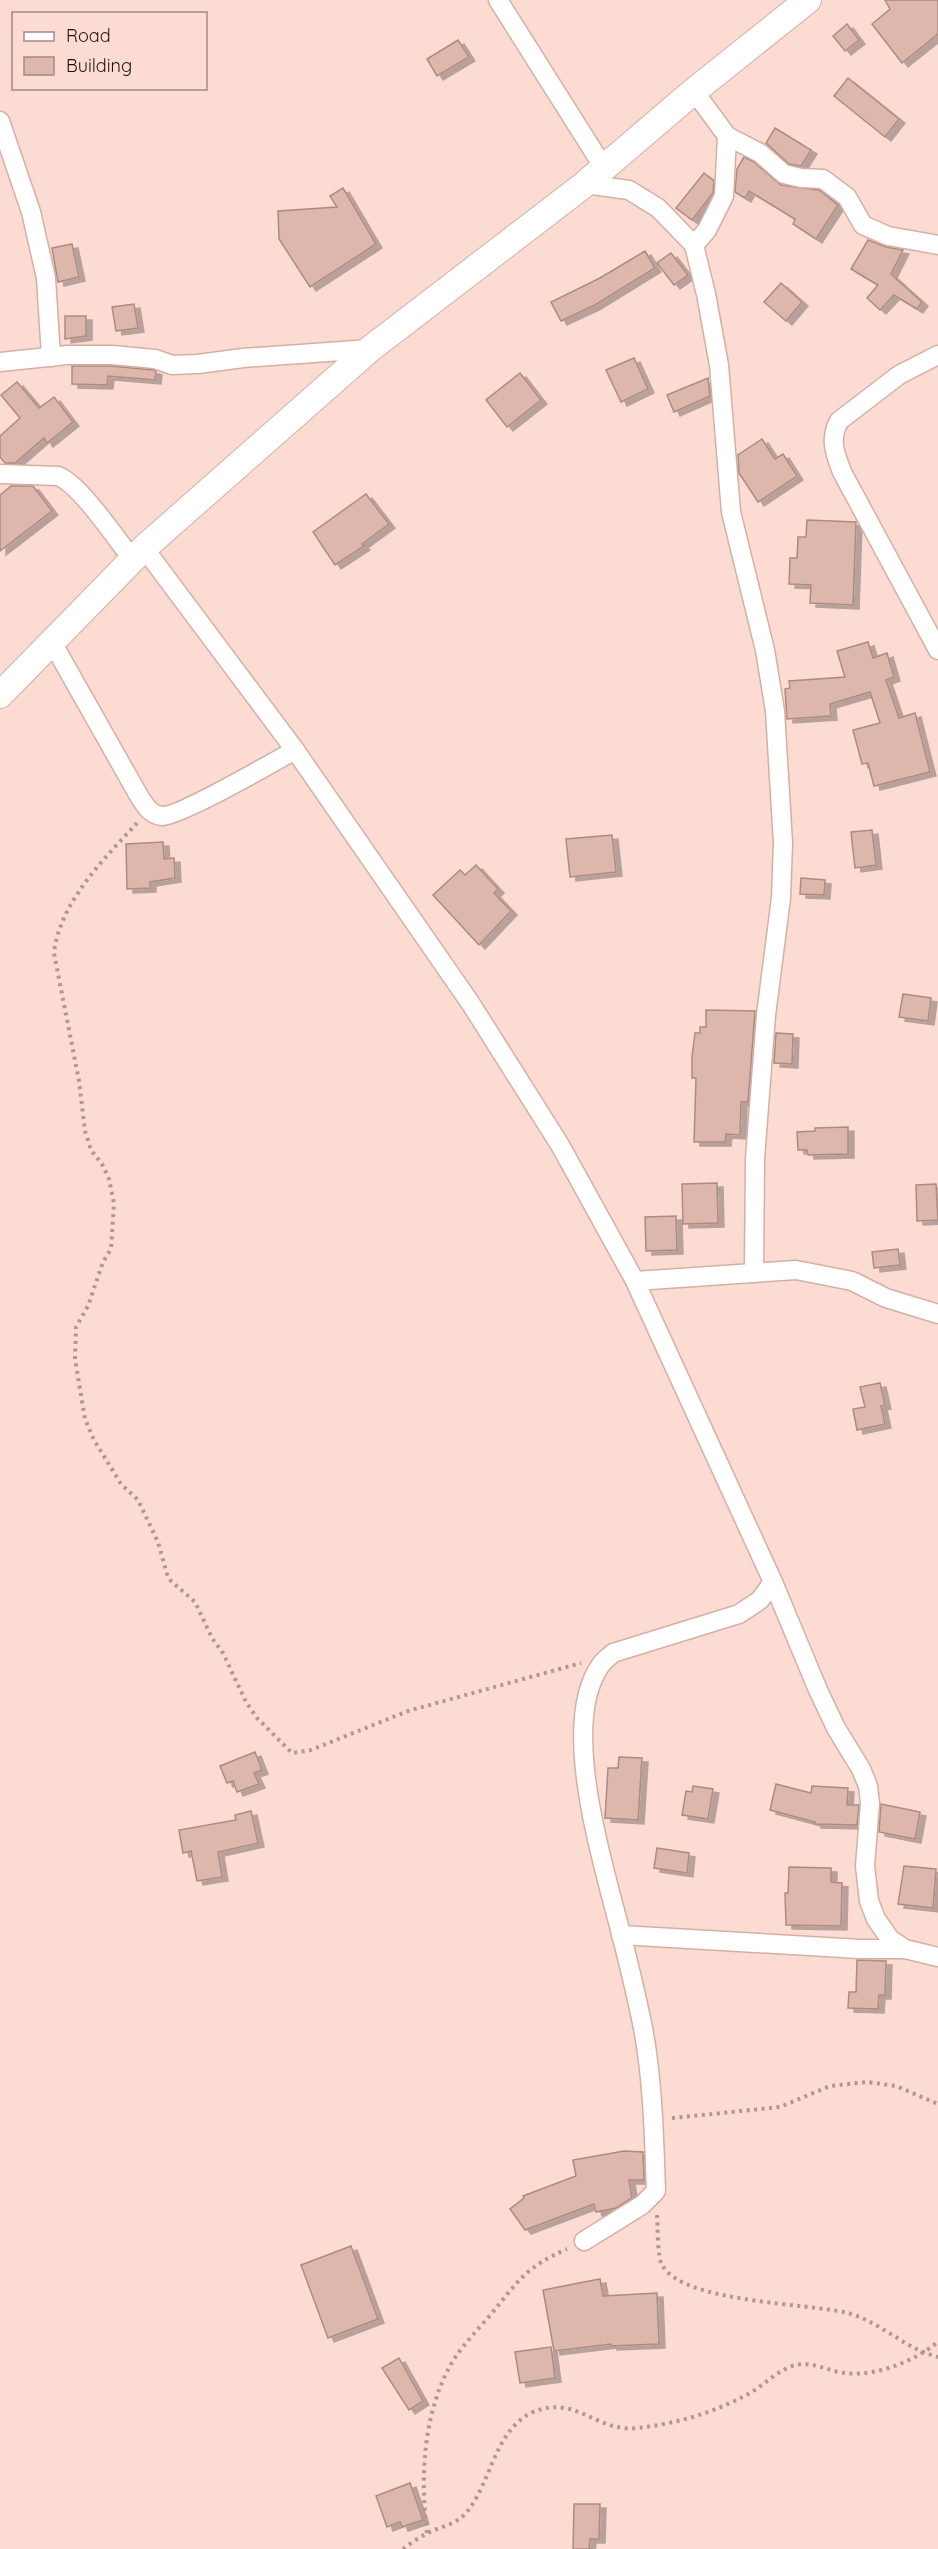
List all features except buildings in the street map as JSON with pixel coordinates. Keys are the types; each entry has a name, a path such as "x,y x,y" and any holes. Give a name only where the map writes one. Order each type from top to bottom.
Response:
{"main road":[{"path":"0,695 139,554 370,349 585,184 694,91 808,0"}],"street":[{"path":"498,0 604,168"},
{"path":"694,91 727,136 760,153 784,174 801,178 823,179 847,197 864,225 888,236 938,244"},
{"path":"0,121 31,212 45,279 51,357"},
{"path":"694,245 707,230 724,196 727,136"},
{"path":"585,184 628,190 658,208 694,245 719,365 731,512 765,650 775,711 783,843 781,898 766,1015 755,1159 754,1272"},
{"path":"0,362 51,357 112,355 155,359 172,365 180,365 370,349"},
{"path":"938,355 900,375 839,421 833,432 832,442 842,472 938,650"},
{"path":"0,474 58,476 65,479 139,554 295,750 471,1004 560,1145 635,1281 773,1582 818,1690 836,1728 861,1769 868,1786 870,1803 865,1866 869,1901 876,1919 890,1939 905,1948"},
{"path":"52,642 148,810 165,816 192,805 295,750"},
{"path":"635,1281 796,1270 852,1281 886,1298 938,1314"},
{"path":"584,2241 642,2205 656,2191 651,2085 644,2030 598,1846 587,1784 584,1744 585,1711 592,1681 601,1665 613,1653 739,1614 760,1600 773,1582"},
{"path":"621,1935 849,1948 905,1948 938,1957"}],"path":[{"path":"148,810 98,866 71,906 56,932 54,953 79,1081 85,1131 91,1150 102,1164 109,1179 114,1203 111,1249 103,1262 88,1306 76,1327 74,1343 80,1393 85,1419 94,1440 121,1484 138,1500 158,1542 167,1574 171,1581 195,1602 246,1702 257,1718 292,1753 311,1750 408,1711 490,1690 613,1653"},
{"path":"653,2119 780,2107 830,2086 867,2082 896,2086 938,2104"},
{"path":"656,2191 661,2264 687,2285 716,2293 848,2313 873,2322 923,2353 938,2357"},
{"path":"427,2533 422,2496 424,2456 442,2383 455,2358 523,2274 540,2260 584,2241"},
{"path":"403,2549 427,2533 456,2522 466,2513 479,2493 501,2447 514,2427 530,2413 547,2407 562,2406 580,2411 615,2427 636,2428 680,2420 728,2405 759,2388 779,2372 794,2366 826,2367 843,2373 865,2373 923,2353 938,2342"}]}
